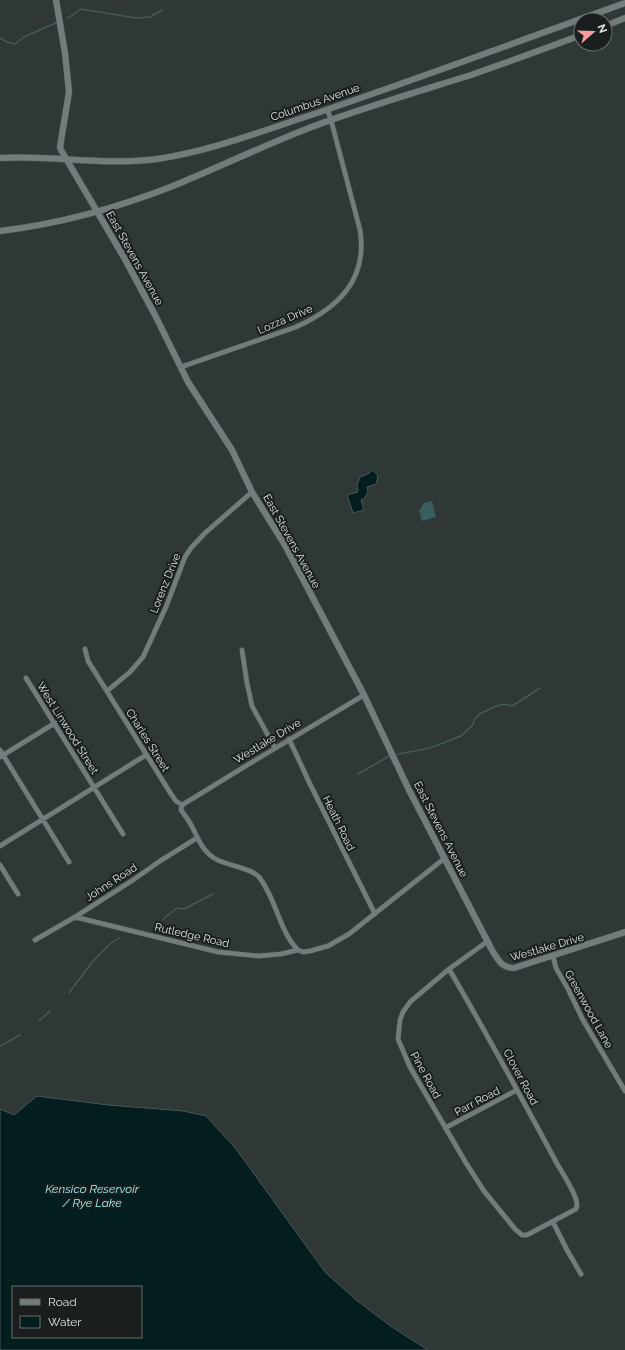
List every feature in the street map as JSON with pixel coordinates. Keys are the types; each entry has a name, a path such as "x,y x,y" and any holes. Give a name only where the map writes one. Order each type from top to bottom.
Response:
{"street":[{"name":"East Stevens Avenue","path":"56,0 65,52 69,92 60,146 153,311 198,398 232,450 252,492 286,547 364,695 410,790 488,941"},
{"name":"Columbus Avenue","path":"0,158 37,157 127,161 147,160 205,148 327,109 625,3"},
{"path":"613,23 625,18"},
{"name":"Columbus Avenue","path":"0,232 98,212 178,184 272,143 331,120 498,65 573,38"},
{"name":"Lozza Drive","path":"181,367 312,320 340,299 354,279 360,260 361,237 358,217 327,109"},
{"name":"Lorenz Drive","path":"107,690 130,672 143,657 166,606 185,557 191,548 205,533 252,492"},
{"name":"Charles Street","path":"85,648 88,661 170,794 182,806 181,810 190,823 196,838 214,859 257,875 264,885 282,925 294,947 298,950"},
{"path":"242,650 252,706 275,748"},
{"name":"West Linwood Street","path":"26,678 123,834"},
{"name":"Westlake Drive","path":"182,806 289,739 364,695"},
{"path":"2,756 55,723"},
{"name":"Heath Road","path":"289,739 375,914"},
{"path":"0,750 2,756 69,862"},
{"path":"0,846 146,755"},
{"name":"Johns Road","path":"35,940 75,917 196,838"},
{"name":"Rutledge Road","path":"75,917 218,952 258,956 281,954 298,950 303,952 310,951 336,942 349,934 445,858"},
{"path":"0,865 18,894"},
{"name":"Westlake Drive","path":"488,941 501,964 507,968 521,966 625,932"},
{"name":"Pine Road","path":"488,941 449,969 410,1002 403,1012 398,1028 398,1039 403,1054 445,1128 484,1191 515,1229 522,1235 527,1235 553,1222"},
{"name":"Greenwood Lane","path":"553,956 556,968 583,1020 625,1091"},
{"name":"Clover Road","path":"449,969 494,1046 557,1165 575,1194 578,1208 553,1222"},
{"name":"Parr Road","path":"445,1128 517,1090"},
{"path":"553,1222 567,1250 582,1274"}],"shaded area":[{"path":"432,501 436,517 422,521 419,511 424,503"}],"water":[{"path":"373,470 378,476 376,484 367,487 368,492 364,499 361,500 364,510 353,513 347,495 358,492 357,485 360,477"},
{"name":"Kensico Reservoir / Rye Lake","path":"37,1096 108,1105 183,1111 206,1116 236,1149 325,1272 356,1300 392,1327 428,1350 0,1350 0,1109 14,1115"}],"waterway":[{"path":"68,18 81,9 136,18 150,17 162,10"},
{"path":"0,38 15,44 24,37 58,22"},
{"path":"398,754 430,748 461,736 473,725 474,720 479,714 504,704 512,706 540,688"},
{"path":"358,774 389,756"},
{"path":"163,919 177,908 184,909 213,894"},
{"path":"69,993 93,961 110,944 119,938"},
{"path":"39,1021 50,1011"},
{"path":"0,1046 20,1035"}]}
